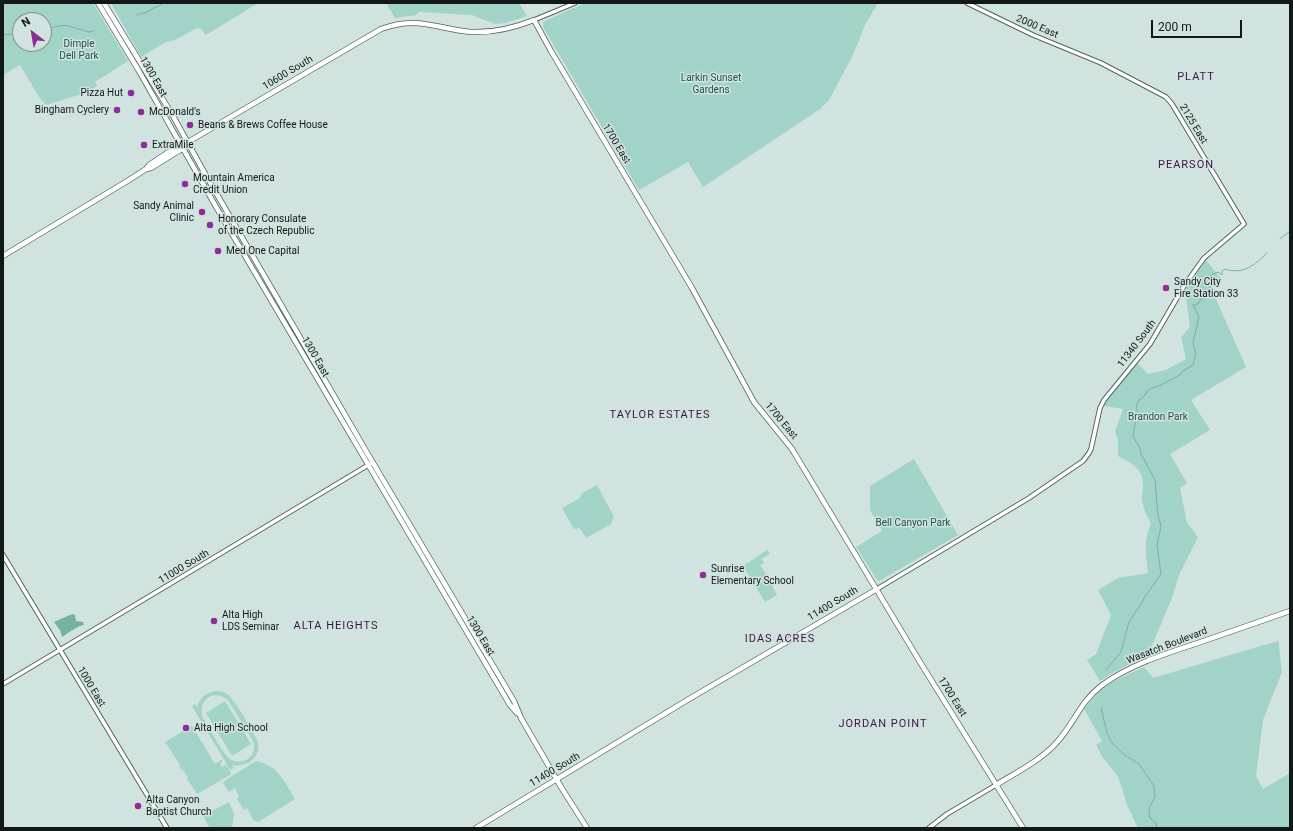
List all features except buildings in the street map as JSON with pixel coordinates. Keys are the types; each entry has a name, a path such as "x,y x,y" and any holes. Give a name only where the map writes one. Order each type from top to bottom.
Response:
{"main road":[{"name":"1300 East","path":"98,3 368,466 510,705 521,718"},
{"name":"1300 East","path":"104,3 188,142 373,463 514,701 521,718 587,828"},
{"name":"10600 South","path":"3,256 146,169 149,165 182,147 188,142 374,32 399,24 425,23 460,31 483,32 506,29 534,20"},
{"name":"1700 East","path":"534,20 692,288 754,402 792,449 920,662 1023,828"},
{"path":"288,328 294,334 304,351 308,351"},
{"name":"11400 South","path":"476,828 876,589"},
{"name":"Wasatch Boulevard","path":"996,785 1037,760 1051,749 1064,734 1088,698 1100,686 1112,678 1160,656 1290,611"}],"street":[{"path":"534,20 575,3"},
{"name":"2000 East","path":"967,3 1033,35 1101,63"},
{"name":"2125 East","path":"1101,63 1149,87 1169,100 1244,224"},
{"name":"11340 South","path":"1096,427 1101,404 1153,339 1184,286 1208,254 1244,224"},
{"name":"11400 South","path":"876,589 1029,498 1079,464 1089,453 1096,427"},
{"name":"11000 South","path":"3,684 373,463"},
{"name":"1000 East","path":"3,555 167,828"},
{"path":"929,828 947,814 996,785"}],"green space":[{"name":"Dimple Dell Park","path":"3,3 93,3 128,61 95,82 97,86 85,93 46,105 39,97 20,65 3,75"},
{"name":"Dimple Dell Park","path":"111,3 258,3 206,35 200,28 195,29 175,40 166,42 141,57"},
{"path":"386,3 519,3 527,16 505,23 495,24 472,15 419,12 416,15 395,18"},
{"name":"Larkin Sunset Gardens","path":"585,3 878,3 865,25 853,55 829,100 820,109 703,187 688,162 639,190 543,27 543,23 545,21"},
{"name":"Brandon Park","path":"1206,260 1222,280 1211,288 1246,367 1191,400 1210,430 1170,454 1187,483 1180,488 1187,523 1198,537 1179,575 1172,598 1148,655 1114,672 1100,681 1087,660 1096,654 1111,615 1098,590 1118,578 1148,573 1146,543 1148,530 1151,523 1142,503 1143,486 1141,474 1135,466 1118,456 1118,440 1115,432 1123,409 1104,406 1107,400 1137,363 1148,374 1166,370 1186,359 1181,337 1190,327 1185,290"},
{"name":"Bell Canyon Park","path":"914,459 958,535 879,581 856,547 882,531 870,510 870,486"},
{"path":"597,485 614,517 611,524 586,538 580,528 574,529 562,508 580,498 582,493"},
{"path":"767,550 770,554 761,559 764,563 760,565 766,574 763,576 767,582 770,581 777,595 765,602 743,566"},
{"path":"1279,641 1282,672 1263,720 1256,776 1263,789 1290,773 1290,828 1138,828 1127,805 1118,776 1103,758 1096,745 1102,741 1084,709 1098,693 1112,682 1144,667 1153,678"},
{"path":"216,691 223,692 231,698 249,725 258,743 257,753 251,761 242,765 232,765 234,768 230,770 192,706 195,704 197,707 204,696","holes":["213,695 222,696 228,700 253,741 254,748 251,756 241,762 231,760 226,755 203,718 201,711 204,701"]},
{"path":"225,701 251,744 232,756 206,713"},
{"path":"192,726 215,764 221,760 223,761 220,764 222,767 226,765 231,773 197,794 165,742"},
{"path":"256,761 264,763 276,770 284,780 295,799 258,822 253,820 247,808 244,810 237,799 239,796 235,788 229,792 223,783"},
{"path":"229,802 234,814 232,828 210,828 204,818 205,815"}],"shaded area":[{"path":"73,614 75,615 76,621 83,622 84,625 62,637 60,630 54,622"}],"waterway":[{"path":"137,15 147,12 164,3"},
{"path":"52,27 65,25 89,32 93,31"},
{"path":"3,35 12,34"},
{"path":"1280,239 1290,231"},
{"path":"1106,670 1121,652 1129,622 1161,574 1157,545 1161,526 1158,515 1155,480 1141,454 1140,448 1133,434 1138,412 1136,408 1138,401 1148,390 1180,375 1183,371 1193,365 1196,353 1193,342 1199,317 1193,305 1198,304 1201,299 1207,297 1204,293 1212,285 1211,275 1218,272 1222,275 1222,271 1225,269 1231,271 1243,270 1253,265 1267,253"},
{"path":"1101,708 1107,733 1112,743 1123,754 1139,764 1154,786 1155,797 1150,806 1149,813 1150,818 1156,823 1157,828"}],"place":[{"name":"Pizza Hut","path":"131,93"},
{"name":"Bingham Cyclery","path":"117,110"},
{"name":"McDonald's","path":"141,112"},
{"name":"Beans & Brews Coffee House","path":"190,125"},
{"name":"ExtraMile","path":"144,145"},
{"name":"Mountain America Credit Union","path":"185,184"},
{"name":"Sandy Animal Clinic","path":"202,212"},
{"name":"Honorary Consulate of the Czech Republic","path":"210,225"},
{"name":"Med One Capital","path":"218,251"},
{"name":"Sandy City Fire Station 33","path":"1166,288"},
{"name":"Sunrise Elementary School","path":"703,575"},
{"name":"Alta High LDS Seminar","path":"214,621"},
{"name":"Alta High School","path":"186,728"},
{"name":"Alta Canyon Baptist Church","path":"138,806"}],"district":[{"name":"PLATT","path":"1196,77"},
{"name":"PEARSON","path":"1186,165"},
{"name":"TAYLOR ESTATES","path":"660,415"},
{"name":"ALTA HEIGHTS","path":"336,626"},
{"name":"IDAS ACRES","path":"780,639"},
{"name":"JORDAN POINT","path":"883,724"}]}
